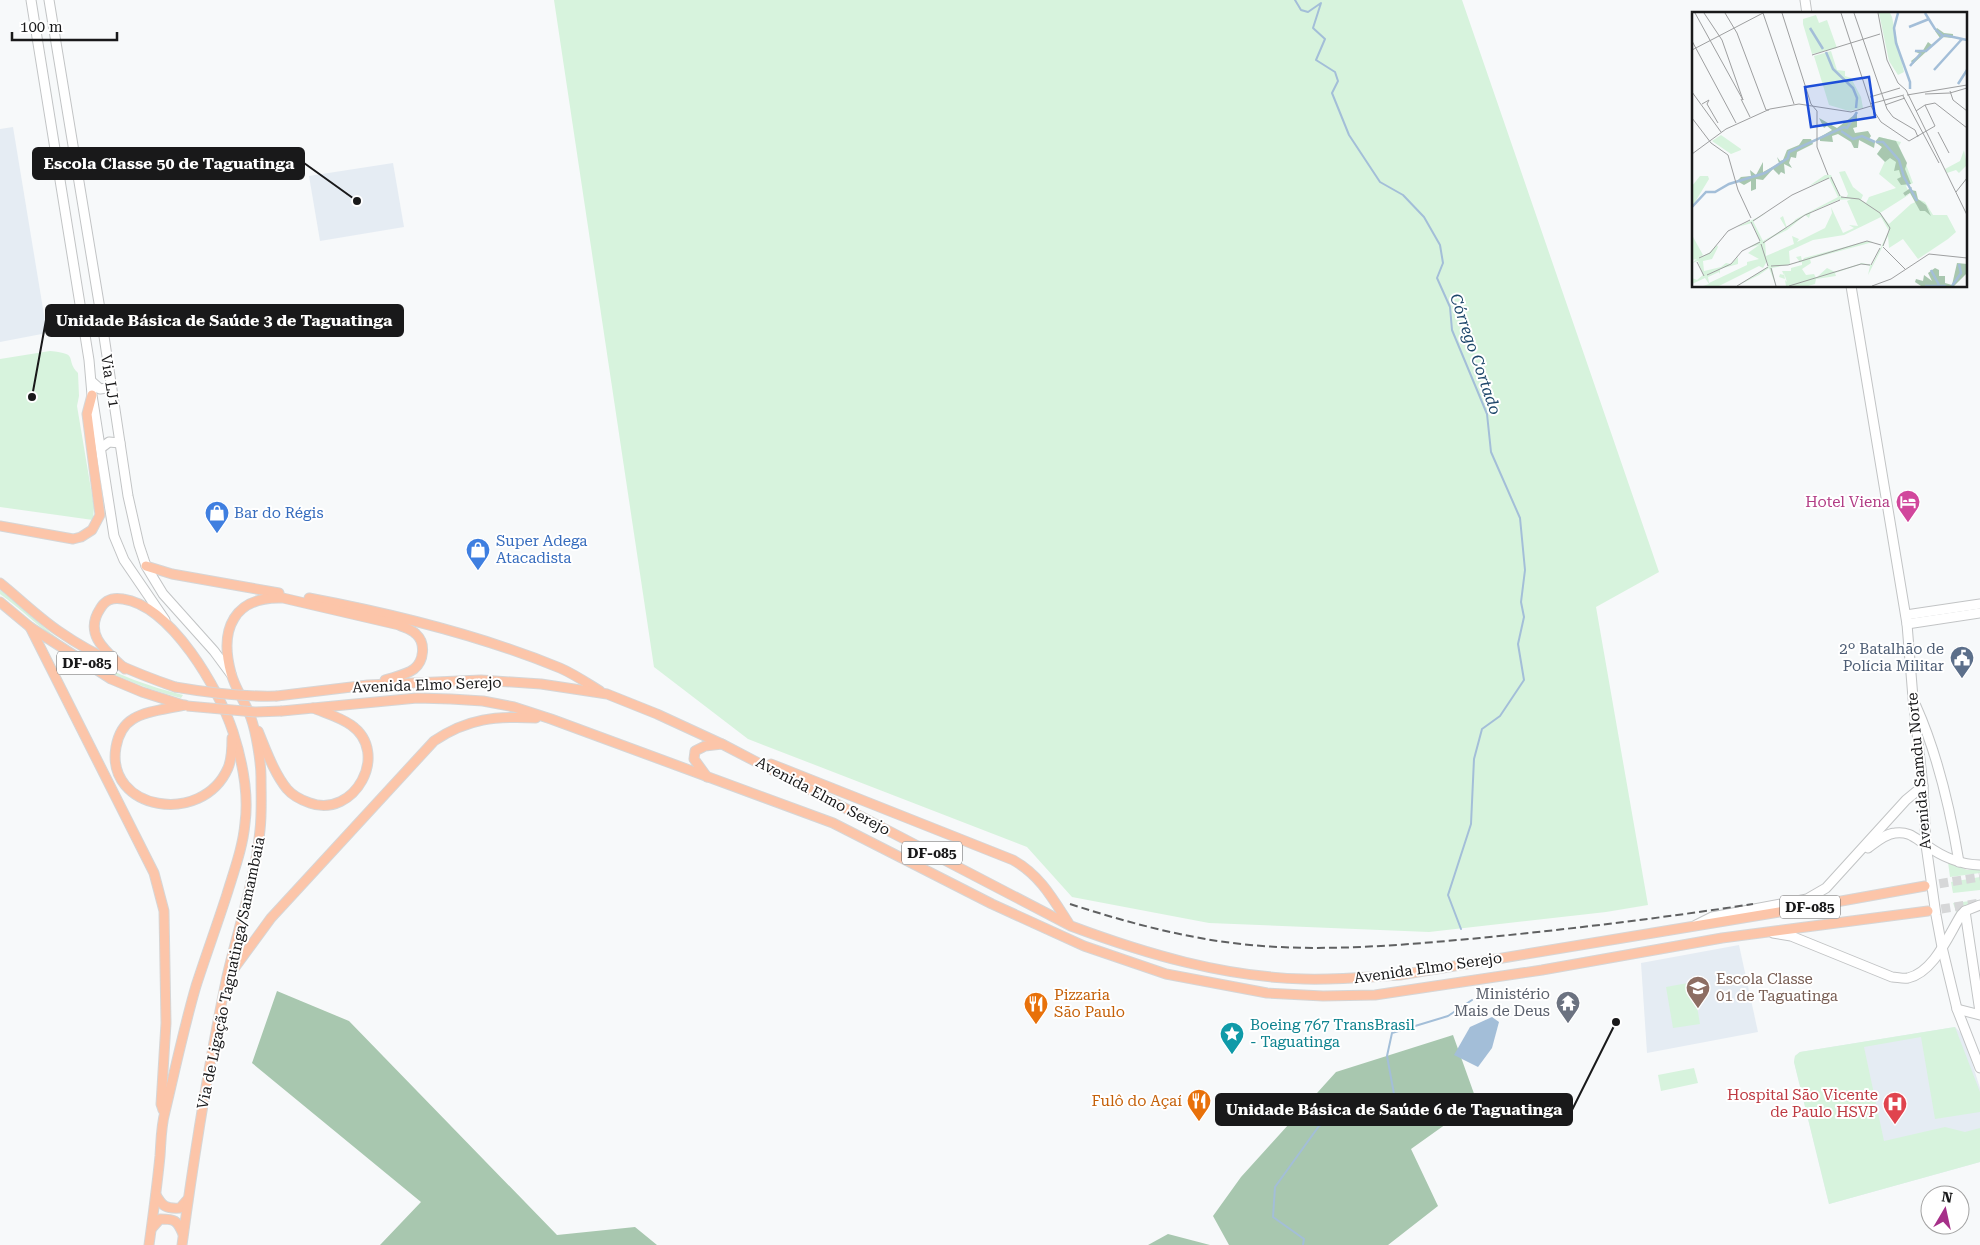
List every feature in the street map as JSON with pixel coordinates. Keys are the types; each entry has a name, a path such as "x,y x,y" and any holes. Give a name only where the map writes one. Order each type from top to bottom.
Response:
{"main road":[{"path":"32,4 34,11 40,12 46,11 49,4"},
{"name":"Via LJ1","path":"32,4 92,382 92,395 114,536 124,560 165,620"},
{"name":"Via LJ1","path":"49,4 99,303 110,385 137,535 146,566 163,594 214,651 231,674"},
{"path":"36,29 36,26 44,25 54,29"},
{"name":"Avenida Samdu Norte","path":"1851,288 1906,620 1923,786 1926,845 1934,900 1942,947 1957,1009 1980,1068"},
{"path":"92,382 100,389 107,388 110,385"},
{"path":"0,526 73,539 81,537 92,530 100,515 87,414 92,395"},
{"path":"101,448 109,442 120,443"},
{"path":"146,566 172,574 348,605 419,621 519,653 561,669 607,694"},
{"name":"Avenida Elmo Serejo","path":"0,583 59,632 124,669 175,687 215,694 278,696 368,686 480,680 541,684 607,694 724,744 1071,926 1169,959 1215,969 1270,977 1343,980 1400,975 1925,886"},
{"name":"Via de Ligação Taguatinga/Samambaia","path":"182,1245 209,1065 227,978 255,862 260,829 261,770 252,719 231,674 227,652 232,619 243,608 254,601 266,597 283,598 399,625 418,636 423,650 419,664 413,670 368,686"},
{"name":"Via de Ligação Taguatinga/Samambaia","path":"124,669 98,642 94,628 94,618 104,601 114,598 125,599 139,604 165,620 196,659 233,730 242,766 246,794 245,824 238,860 196,988 164,1116 149,1245"},
{"name":"Avenida Elmo Serejo","path":"0,602 30,627 111,679 142,692 186,706 245,712 282,711 417,698 483,701 514,707 834,824 992,904 1084,946 1166,974 1267,994 1375,995 1542,970 1722,938 1928,911"},
{"path":"1906,620 1980,604"},
{"path":"1906,620 1980,613"},
{"path":"30,627 154,873 164,911 166,1023 161,1104 164,1116"},
{"path":"1913,698 1928,731 1939,764 1959,862"},
{"path":"186,706 141,715 125,725 117,739 114,759 120,779 133,793 153,803 182,805 206,796 220,782 228,767 233,730"},
{"path":"252,719 276,771 287,789 300,799 316,805 331,805 343,801 362,784 369,758 368,746 363,737 351,725 332,715 310,707"},
{"path":"227,978 271,918 434,741 452,729 490,718 551,719"},
{"path":"708,778 694,759 695,751 705,746 724,744 1013,860 1028,868 1042,883 1071,926"},
{"path":"1696,925 1712,917 1807,899 1826,888 1906,800 1923,786"},
{"path":"1853,858 1882,838 1893,833 1902,832 1914,836 1926,845 1959,862 1979,865"},
{"path":"1763,932 1791,936 1892,977 1907,978 1919,974 1933,963 1965,911 1980,905"},
{"path":"1957,1009 1980,1014 1965,911"},
{"path":"156,1194 162,1205 166,1208 180,1208 188,1198"},
{"path":"151,1229 160,1219 175,1220 179,1223 183,1234"}],"shaded area":[{"path":"13,127 47,333 0,342 0,129"},
{"path":"393,163 404,227 320,241 309,176"},
{"name":"Escola Classe 01 de Taguatinga","path":"1739,945 1758,1032 1647,1053 1641,963"},
{"name":"Hospital São Vicente de Paulo HSVP","path":"1955,1027 1961,1033 1966,1044 1980,1088 1980,1162 1829,1204 1794,1062 1795,1056 1800,1052"}],"green space":[{"path":"554,0 1462,0 1659,572 1596,607 1648,905 1606,912 1429,932 1209,923 1072,897 1027,847 748,739 654,667"},
{"path":"50,351 60,352 69,356 78,373 79,396 77,406 94,507 93,520 0,507 0,359"},
{"path":"0,590 74,650 118,674 150,686 183,695 181,698 133,683 88,661 45,630 0,594"},
{"path":"1948,862 1967,870 1980,869 1980,873 1950,877"},
{"path":"1980,877 1980,890 1953,893 1951,882"},
{"path":"1980,900 1980,903 1959,919 1953,903"},
{"path":"1693,982 1700,1024 1673,1028 1666,987"},
{"path":"277,991 349,1021 557,1235 635,1227 657,1245 380,1245 421,1202 252,1063"},
{"name":"Hospital São Vicente de Paulo HSVP","path":"1955,1027 1980,1092 1980,1112 1935,1119 1921,1037 1864,1047 1884,1141 1945,1127 1965,1132 1980,1128 1980,1162 1829,1204 1794,1062 1795,1056 1800,1052"},
{"path":"1453,1035 1477,1102 1411,1149 1438,1206 1388,1245 1229,1245 1213,1216 1241,1177 1336,1072"},
{"path":"1694,1068 1698,1083 1661,1091 1658,1075"},
{"path":"1168,1234 1210,1245 1148,1245"}],"water":[{"path":"1492,1017 1499,1022 1492,1048 1478,1067 1454,1055 1470,1027"}],"waterway":[{"name":"Córrego Cortado","path":"1295,0 1301,10 1308,12 1321,3 1313,28 1325,39 1316,60 1335,72 1338,81 1332,93 1349,135 1380,182 1403,195 1424,217 1440,245 1443,263 1437,278 1450,307 1452,330 1487,414 1491,452 1520,518 1525,570 1521,602 1524,617 1518,644 1524,680 1500,716 1482,729 1474,759 1471,824 1448,895 1461,929"},
{"path":"1303,1245 1304,1239 1273,1217 1275,1187 1319,1126 1333,1119 1346,1101 1394,1094 1387,1056 1392,1033 1448,1016 1472,1000"}],"tunnel":[{"path":"1926,886 1980,877"},
{"path":"1928,911 1980,903"}],"railway":[{"path":"1070,904 1114,918 1204,939 1250,945 1308,948 1394,945 1480,938 1616,923 1753,904"}],"place":[{"name":"Escola Classe 50 de Taguatinga","path":"357,201"},
{"name":"Unidade Básica de Saúde 3 de Taguatinga","path":"32,397"},
{"name":"Hotel Viena","path":"1908,523"},
{"name":"Bar do Régis","path":"217,534"},
{"name":"Super Adega Atacadista","path":"478,571"},
{"name":"2º Batalhão de Polícia Militar","path":"1962,679"},
{"name":"Escola Classe 01 de Taguatinga","path":"1698,1009"},
{"name":"Unidade Básica de Saúde 6 de Taguatinga","path":"1616,1022"},
{"name":"Ministério Mais de Deus","path":"1568,1024"},
{"name":"Pizzaria São Paulo","path":"1036,1025"},
{"name":"Boeing 767 TransBrasil - Taguatinga","path":"1232,1055"},
{"name":"Fulô do Açaí","path":"1199,1122"},
{"name":"Hospital São Vicente de Paulo HSVP","path":"1895,1125"}]}
